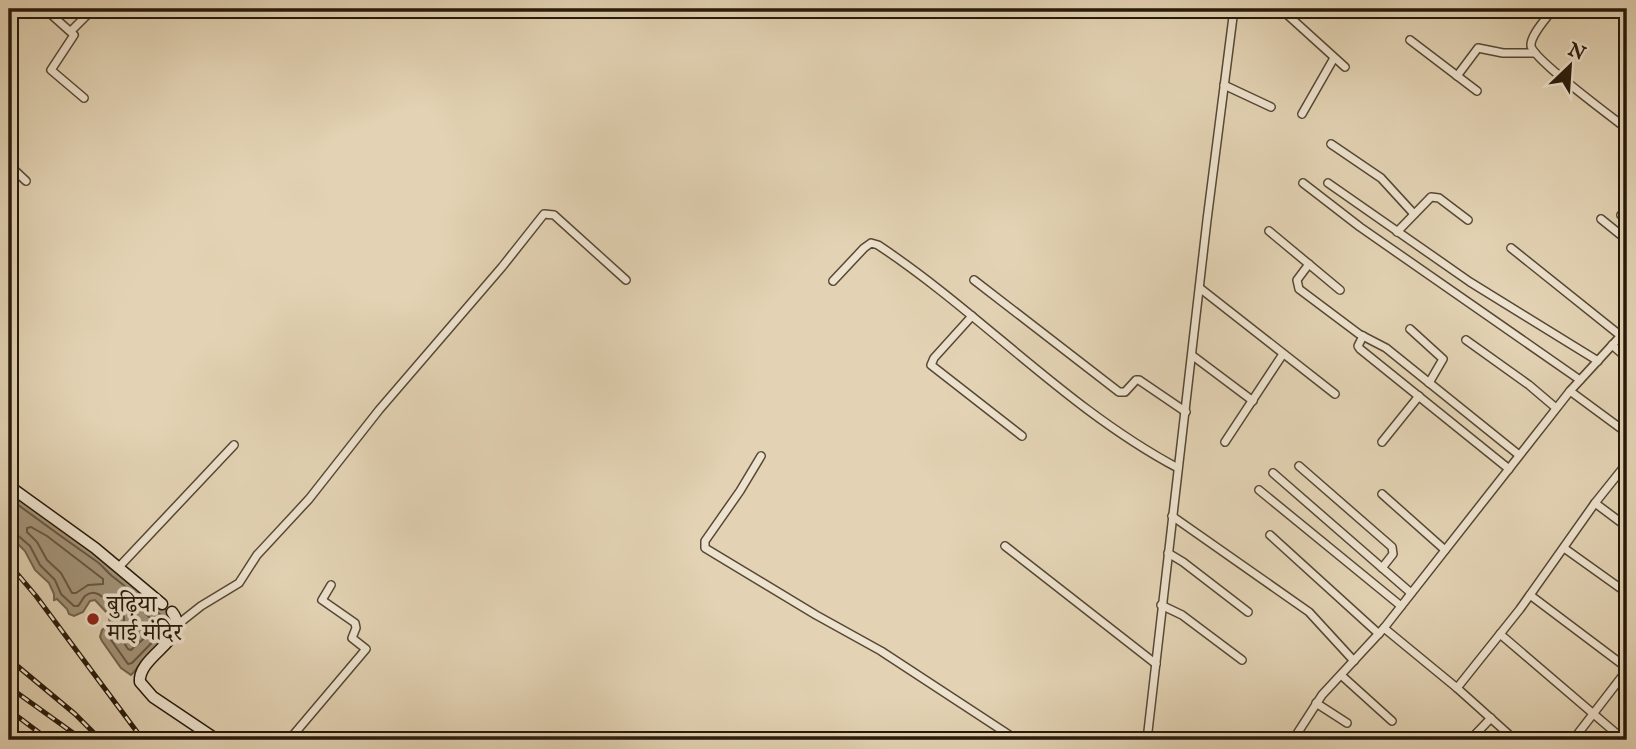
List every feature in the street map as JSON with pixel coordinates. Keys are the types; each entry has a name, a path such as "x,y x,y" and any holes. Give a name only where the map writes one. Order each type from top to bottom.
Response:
{"street":[{"path":"45,9 71,32 73,39 51,68 84,98"},
{"path":"71,32 93,9"},
{"path":"1147,740 1234,9"},
{"path":"1281,9 1345,67"},
{"path":"1553,9 1532,41 1535,53 1627,128"},
{"path":"1410,40 1478,91"},
{"path":"1457,76 1478,48 1503,53 1535,53"},
{"path":"1302,114 1334,58"},
{"path":"1224,85 1271,107"},
{"path":"1331,144 1381,178 1414,214"},
{"path":"9,165 26,181"},
{"path":"1303,183 1360,227 1580,380"},
{"path":"1328,183 1470,282 1598,361"},
{"path":"1397,232 1434,196 1468,220"},
{"path":"177,625 201,606 239,583 257,555 310,499 379,410 544,214 554,215 626,280"},
{"path":"1601,219 1627,240"},
{"path":"1269,231 1340,290"},
{"path":"833,281 864,247 875,244 1104,422 1148,452 1178,468"},
{"path":"1511,248 1621,336"},
{"path":"1309,264 1297,281 1297,287 1363,336 1386,348 1519,455"},
{"path":"974,280 1119,392 1125,392 1138,380 1185,412"},
{"path":"1201,289 1335,394"},
{"path":"972,317 932,360 932,367 1022,436"},
{"path":"1410,329 1443,359 1429,383"},
{"path":"1293,740 1316,703 1382,631 1556,408 1627,329"},
{"path":"1363,336 1359,348 1509,469"},
{"path":"1466,340 1556,408"},
{"path":"1612,345 1627,358"},
{"path":"1225,442 1283,354"},
{"path":"1193,356 1253,401"},
{"path":"1570,391 1627,433"},
{"path":"1382,442 1419,396"},
{"path":"118,568 234,445"},
{"path":"761,456 705,541 705,548 881,651 1017,740"},
{"path":"1457,688 1530,595 1595,503 1627,463"},
{"path":"1299,466 1392,547 1393,554 1382,568"},
{"path":"1273,473 1411,593"},
{"path":"9,486 95,548 172,612 177,620 173,636 141,670 140,682 153,697 217,740"},
{"path":"1259,491 1401,606"},
{"path":"1382,494 1446,550"},
{"path":"1595,503 1627,527"},
{"path":"1172,516 1231,556 1282,596 1309,612 1354,661"},
{"path":"1270,535 1382,631 1457,688 1515,740"},
{"path":"1005,547 1156,664"},
{"path":"1564,548 1627,593"},
{"path":"1168,554 1183,562 1248,612"},
{"path":"289,740 366,649 352,638 356,624 322,600 331,585"},
{"path":"1530,595 1627,669 1573,740"},
{"path":"1161,605 1176,611 1241,660"},
{"path":"1500,634 1624,740"},
{"path":"1341,676 1392,721"},
{"path":"1316,703 1347,723"},
{"path":"1471,740 1491,718"}],"water":[{"path":"9,489 172,615 175,623 169,634 131,675 121,668 100,637 102,630 110,623 108,614 95,600 90,601 83,612 74,616 69,614 57,599 54,600 49,583 35,570 25,551 9,535"}],"railway":[{"path":"9,564 143,740"},
{"path":"9,632 15,640"},
{"path":"9,659 75,714 101,740"},
{"path":"9,687 83,740"},
{"path":"9,710 49,740"}],"place":[{"name":"बुढ़िया माई मंदिर","path":"93,619"}]}
